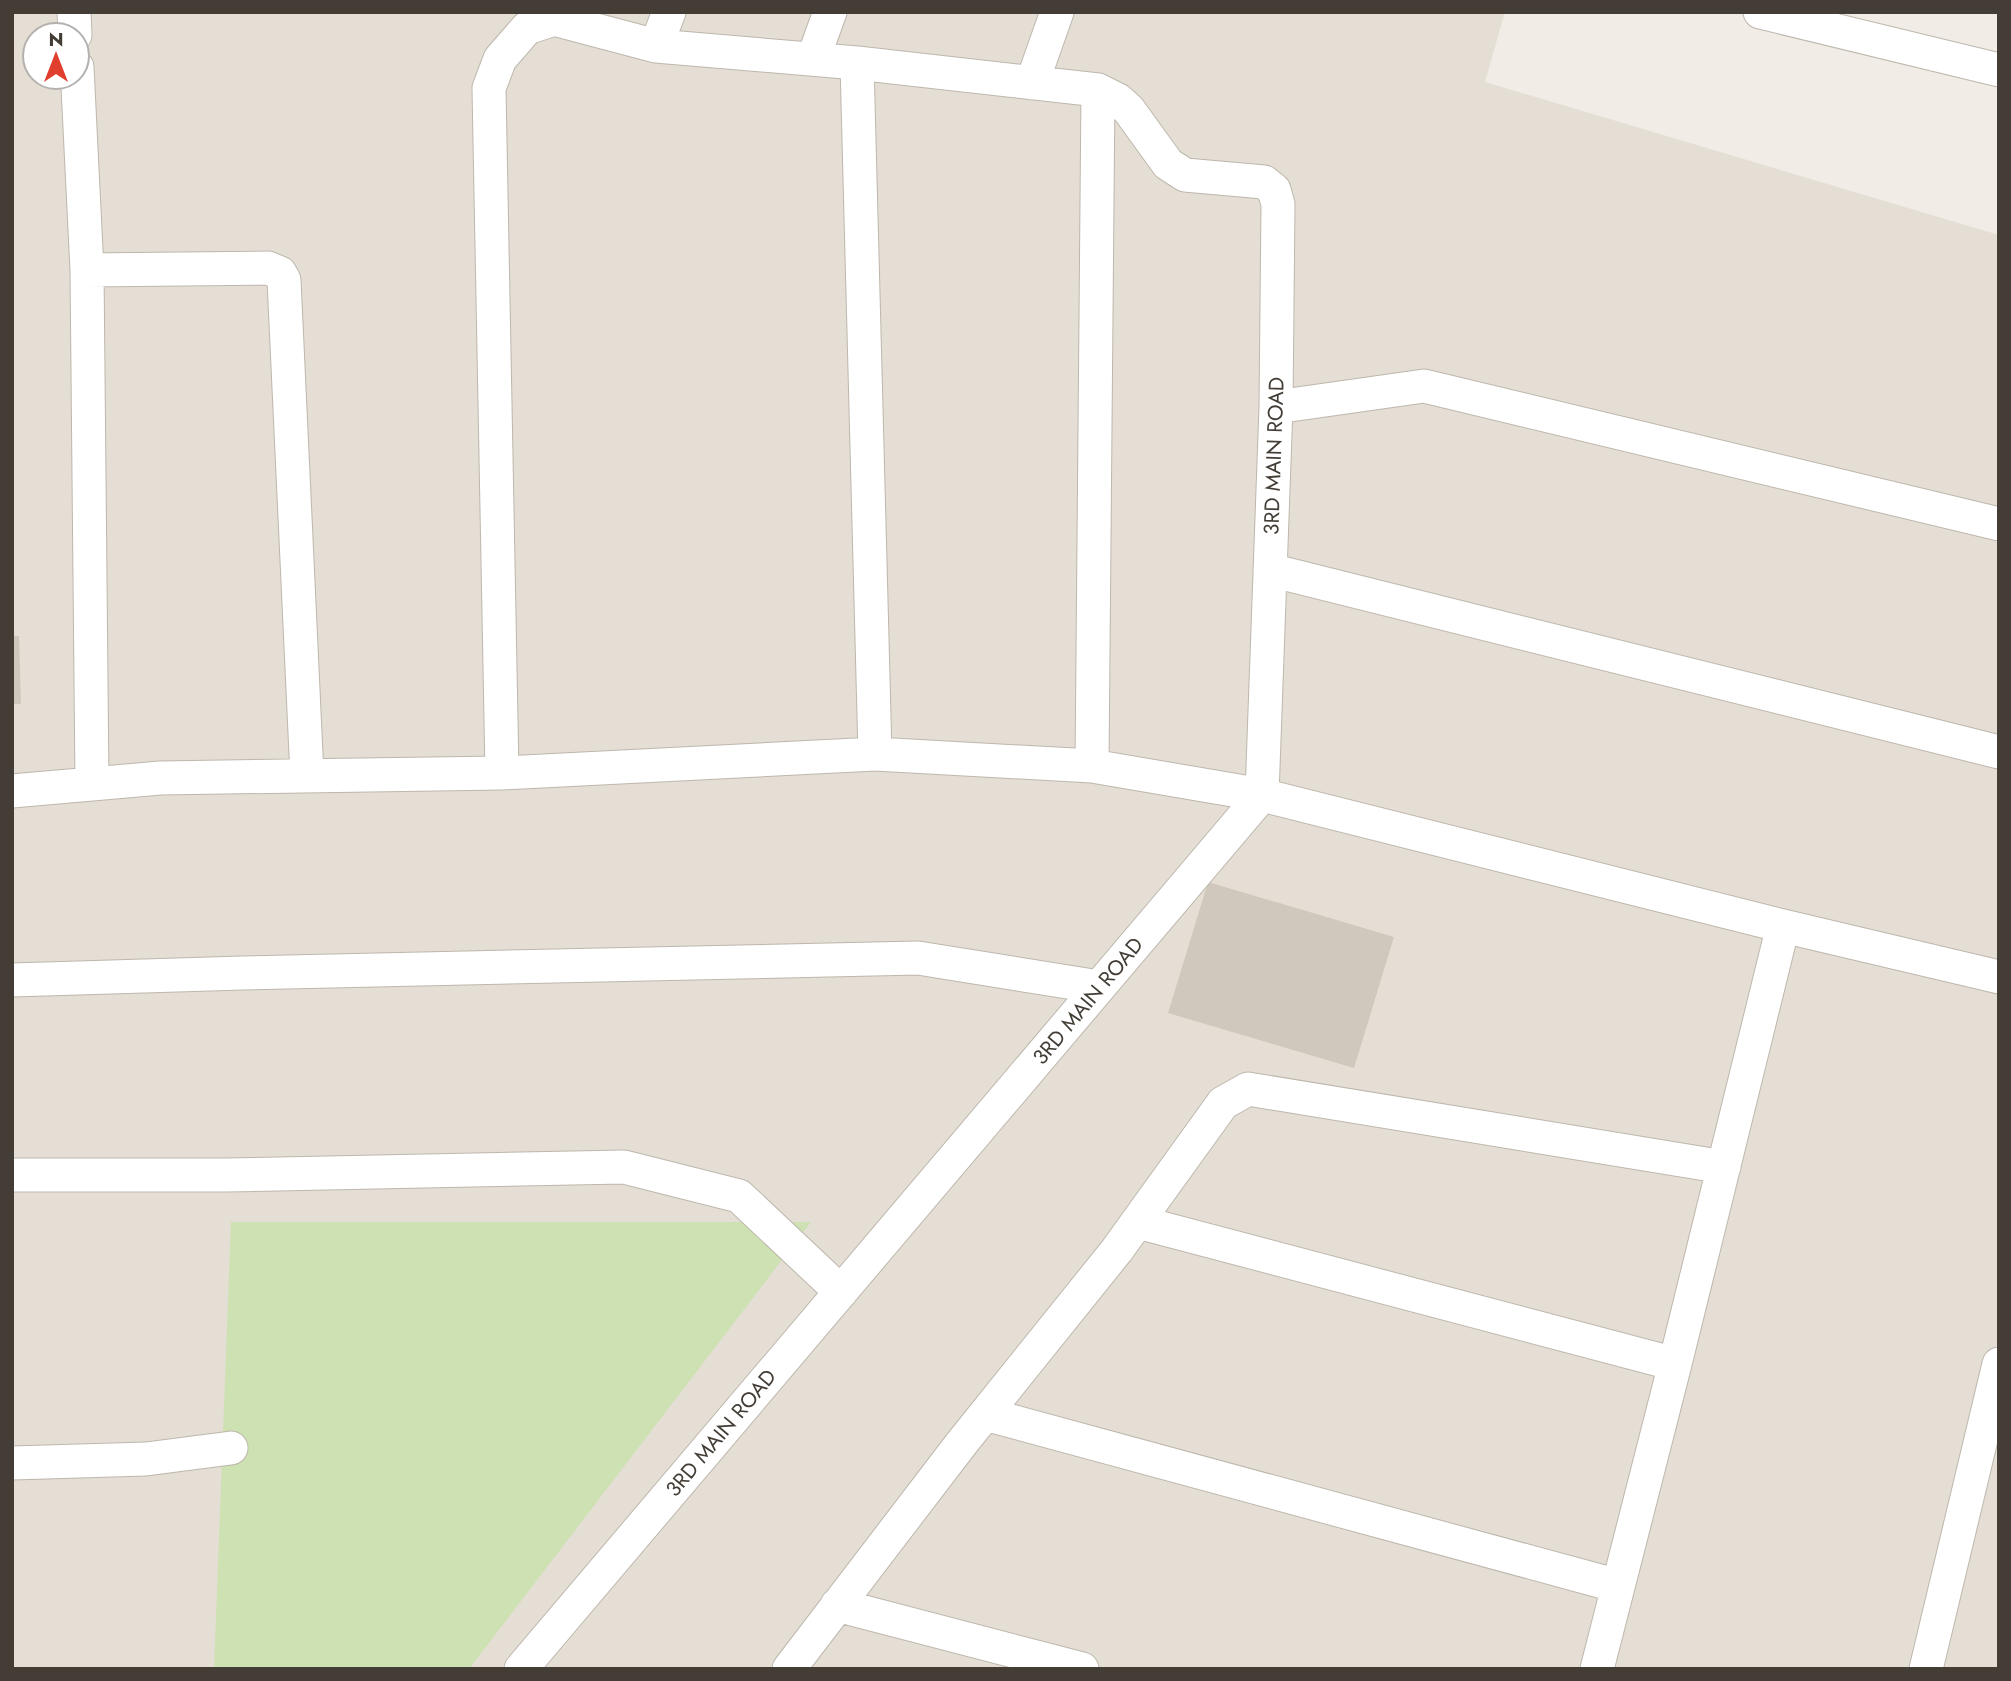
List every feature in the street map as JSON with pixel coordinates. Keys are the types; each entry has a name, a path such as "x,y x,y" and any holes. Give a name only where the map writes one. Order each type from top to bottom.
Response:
{"street":[{"path":"656,46 668,12"},
{"path":"813,59 830,12"},
{"path":"1032,83 1057,12"},
{"path":"1760,12 1999,70"},
{"path":"502,773 489,88 500,58 524,20 554,19 656,46 857,63 1098,90 1093,766"},
{"path":"857,63 875,754"},
{"name":"3RD MAIN ROAD","path":"521,1669 1262,795 1276,407 1278,204 1274,190 1264,182 1185,175 1168,164 1129,110 1118,100 1098,90"},
{"path":"78,91 87,270 92,784"},
{"path":"87,270 268,268 280,273 284,281 307,776"},
{"path":"1276,407 1424,386 1999,524"},
{"path":"1270,570 1999,751"},
{"path":"12,790 160,778 502,773 875,754 1093,766 1262,795 1783,926 1999,976"},
{"path":"1597,1669 1783,926"},
{"path":"12,980 918,958 1099,987"},
{"path":"789,1669 985,1414 1138,1222 1223,1103 1248,1089 1724,1167"},
{"path":"12,1175 225,1175 624,1167 739,1196 841,1292"},
{"path":"1138,1222 1675,1364"},
{"path":"1926,1669 1999,1364"},
{"path":"985,1414 1618,1586"},
{"path":"12,1463 146,1459 231,1448"},
{"path":"837,1605 1082,1669"}],"shaded area":[{"path":"12,12 1505,12 1485,82 1999,235 1999,1669 12,1669"}],"green space":[{"path":"231,1222 811,1222 469,1669 214,1669"}],"building":[{"path":"12,636 19,636 21,704 12,704"},
{"path":"1208,882 1394,937 1354,1068 1168,1013"}]}
